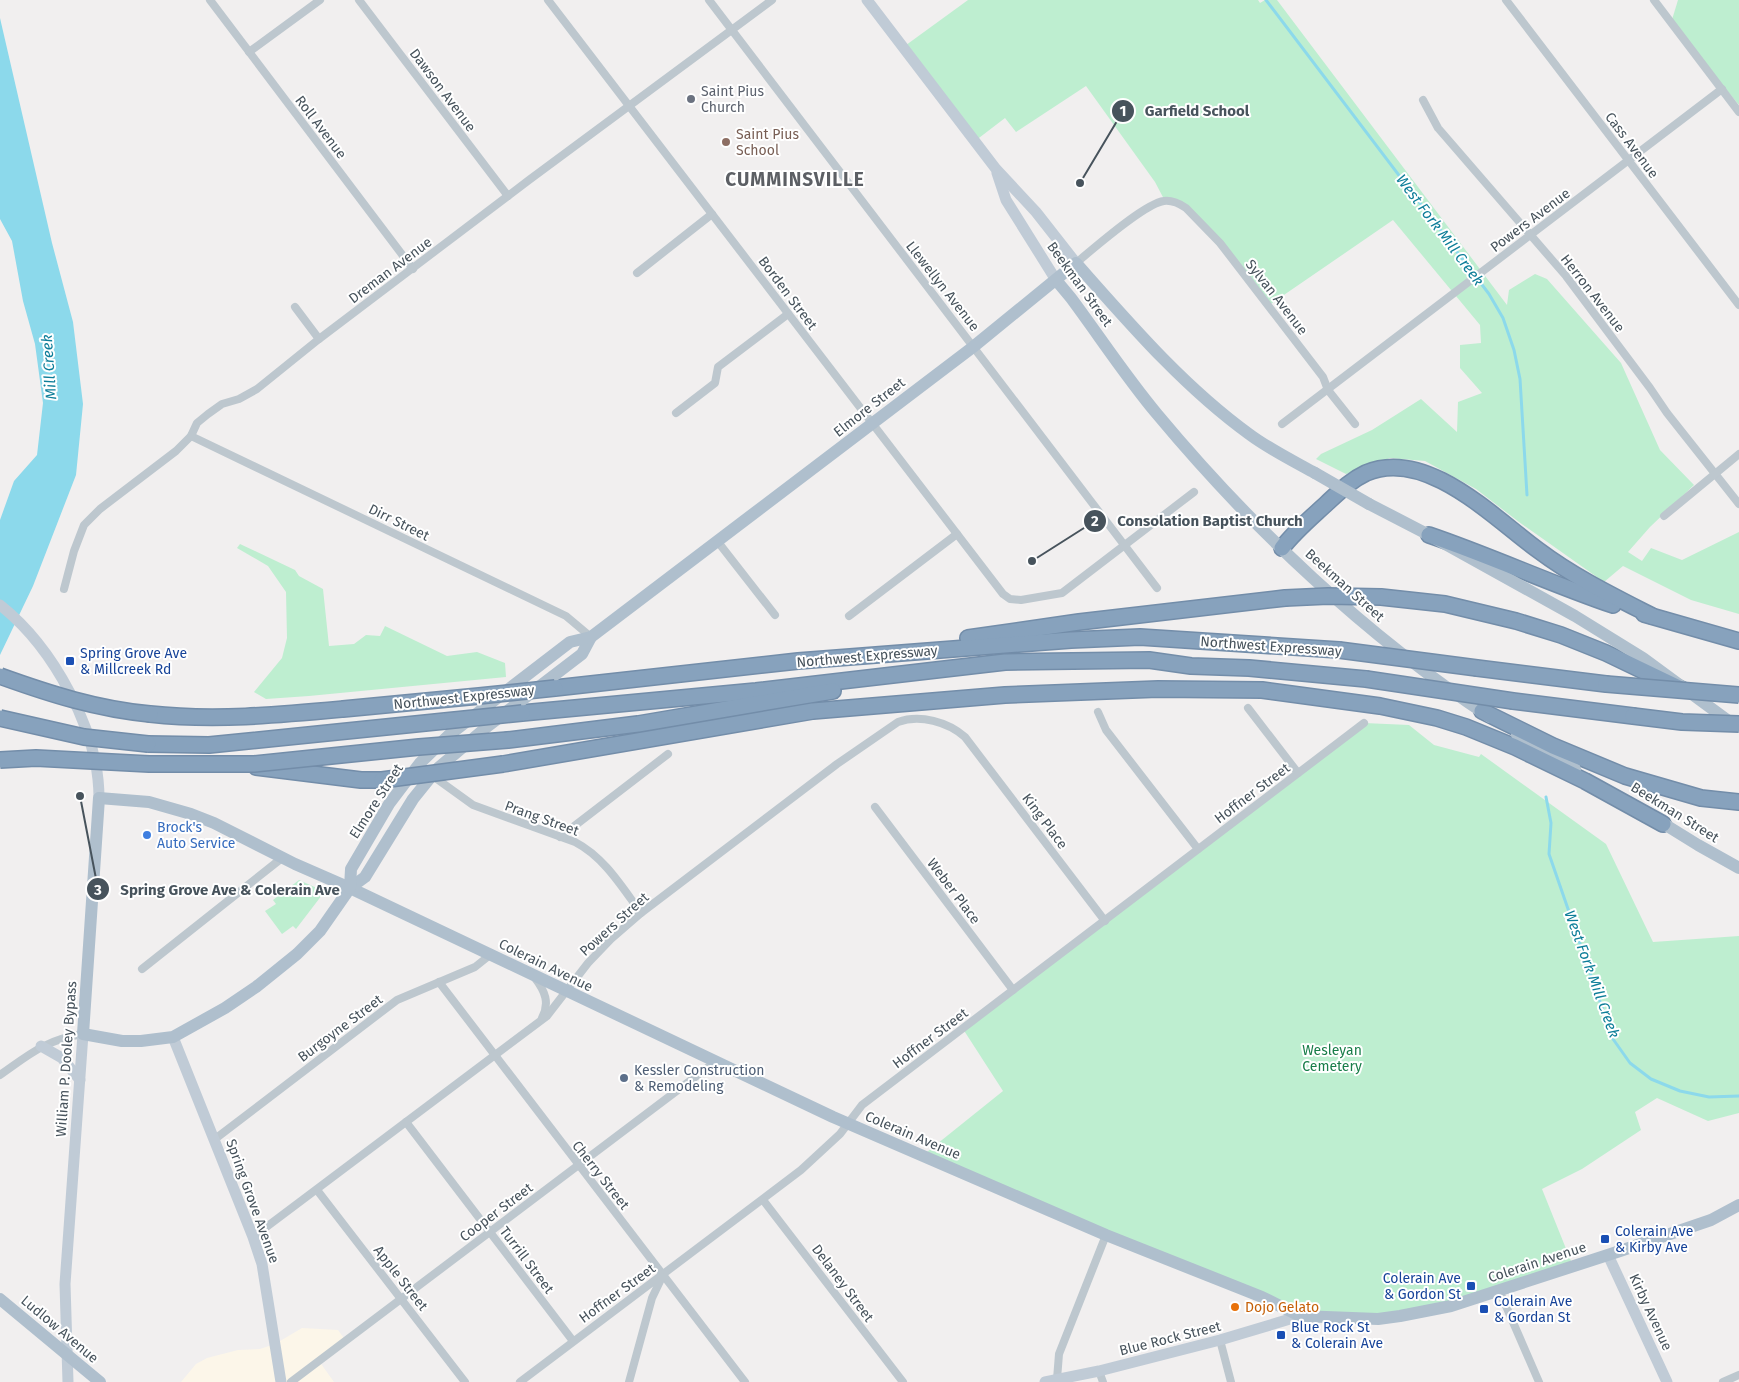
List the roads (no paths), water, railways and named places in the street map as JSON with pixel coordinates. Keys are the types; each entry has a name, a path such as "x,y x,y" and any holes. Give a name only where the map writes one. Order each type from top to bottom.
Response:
{"highway":[{"path":"1282,548 1311,518 1356,478 1368,472 1381,469 1394,468 1420,472 1433,476 1468,497 1565,570 1652,616"},
{"path":"1429,536 1466,548 1572,591 1622,608 1739,641"},
{"path":"798,661 1079,622 1284,598 1328,596 1381,597 1445,604 1561,635 1606,653 1695,696"},
{"name":"Northwest Expressway","path":"0,676 52,695 91,705 180,717 227,718 297,714 479,696 798,661 1009,644 1140,637 1339,650 1606,684 1739,695"},
{"name":"Northwest Expressway","path":"0,718 84,736 148,744 209,745 756,691 1005,662 1149,660 1191,666 1249,668 1366,679 1513,701 1682,722 1739,724"},
{"path":"0,760 36,758 149,764 254,764 508,740 638,724 831,692 900,674"},
{"path":"148,744 179,758 360,780 382,780 503,764 813,712 1005,695 1158,689 1249,690 1380,706 1437,718 1466,727 1515,747 1576,777 1663,824"},
{"path":"1482,711 1553,746 1625,776 1701,798 1739,802"},
{"path":"546,735 723,727"}],"main road":[{"name":"Beekman Street","path":"867,0 996,169 1036,212 1076,263 1151,348 1214,407 1250,435 1315,473 1598,630 1643,658 1739,729"},
{"name":"Beekman Street","path":"996,169 1006,200 1056,280 1157,414 1211,476 1282,548 1382,640 1430,676 1533,745 1642,807 1663,824 1739,868"},
{"name":"Elmore Street","path":"350,888 351,869 389,804 418,765 449,735 570,642 591,637 718,542 973,347 1076,263"},
{"name":"William P. Dooley Bypass","path":"0,605 17,620 45,653 72,697 89,739 99,783 65,1284 68,1382"},
{"name":"Elmore Street","path":"83,1034 122,1041 173,1037 225,1008 256,987 297,954 320,932 350,888 365,877 413,799 432,776 465,744 582,654 591,637"},
{"name":"Colerain Avenue","path":"99,798 149,802 214,822 282,858 350,888 848,1124 1106,1235 1262,1297 1300,1316 1378,1319 1451,1306 1710,1220 1739,1206"},
{"name":"Spring Grove Avenue","path":"173,1037 215,1139 262,1264 281,1382"},
{"path":"41,1046 62,1058 80,1080"},
{"name":"Kirby Avenue","path":"1608,1255 1667,1382"},
{"name":"Ludlow Avenue","path":"0,1299 100,1382"},
{"name":"Blue Rock Street","path":"1051,1381 1101,1377 1300,1316"}],"street":[{"name":"Roll Avenue","path":"210,0 413,269"},
{"path":"249,52 320,0"},
{"name":"Dawson Avenue","path":"359,0 508,196"},
{"name":"Borden Street","path":"548,0 1003,594 1010,599 1021,600 1062,593 1125,545"},
{"name":"Llewellyn Avenue","path":"708,0 1157,588"},
{"name":"Dreman Avenue","path":"64,590 74,551 84,525 100,509 176,451 191,436 198,423 208,414 222,404 257,389 319,339 628,105 772,0"},
{"name":"Cass Avenue","path":"1506,0 1739,306"},
{"path":"1654,0 1739,112"},
{"name":"Powers Avenue","path":"1282,424 1722,89"},
{"name":"Herron Avenue","path":"1423,100 1438,128 1566,276 1667,413 1739,504"},
{"name":"Elmore Street","path":"1076,263 1146,208 1165,201"},
{"name":"Sylvan Avenue","path":"1165,201 1174,202 1186,208 1220,244 1323,377 1328,390 1355,424"},
{"path":"637,273 712,214"},
{"path":"295,307 319,339"},
{"path":"676,413 716,383 718,367 788,314"},
{"name":"Dirr Street","path":"191,436 566,616 591,637"},
{"path":"1664,516 1739,454"},
{"path":"1125,545 1194,492"},
{"path":"849,616 957,534"},
{"path":"718,542 775,615"},
{"path":"1248,708 1298,773"},
{"path":"1098,712 1106,730 1198,849"},
{"name":"Powers Street","path":"253,1237 538,1022 552,1010 600,951 642,913 838,764 898,722 908,718 928,720 957,729 965,737"},
{"name":"Hoffner Street","path":"520,1382 763,1200 840,1134 862,1105 1364,723"},
{"name":"King Place","path":"965,737 1105,921"},
{"path":"560,837 668,754"},
{"name":"Prang Street","path":"418,765 473,805 582,846 597,856 642,913"},
{"name":"Weber Place","path":"876,808 1013,990"},
{"path":"142,969 282,858"},
{"name":"Burgoyne Street","path":"215,1139 393,1003 475,967 490,955"},
{"path":"532,975 544,991 546,1002 544,1013 538,1022"},
{"name":"Cherry Street","path":"439,982 745,1382"},
{"path":"0,1075 41,1046 60,1038 83,1034"},
{"name":"Cooper Street","path":"291,1382 715,1062"},
{"name":"Turrill Street","path":"406,1122 573,1341"},
{"name":"Apple Street","path":"317,1190 465,1382"},
{"name":"Delaney Street","path":"763,1200 903,1382"},
{"path":"1051,1381 1059,1354 1106,1235"},
{"path":"629,1382 652,1298 663,1276"},
{"path":"1499,1290 1539,1382"},
{"path":"1220,1340 1230,1382"},
{"path":"1723,1382 1739,1375"}],"water":[{"name":"Mill Creek","path":"0,18 52,243 73,322 83,404 76,475 33,586 0,655 0,520 14,481 37,455 43,403 35,344 23,301 12,241 0,219"}],"waterway":[{"name":"West Fork Mill Creek","path":"1266,0 1489,294 1503,318 1514,350 1520,379 1527,495"},
{"name":"West Fork Mill Creek","path":"1546,797 1551,823 1549,854 1613,1039 1630,1063 1651,1079 1680,1091 1709,1097 1739,1096"}],"place":[{"name":"Saint Pius Church","path":"691,99"},
{"name":"Saint Pius School","path":"726,142"},
{"name":"Garfield School","path":"1080,183"},
{"name":"Consolation Baptist Church","path":"1032,561"},
{"name":"Spring Grove Ave & Millcreek Rd","path":"70,661"},
{"name":"Spring Grove Ave & Colerain Ave","path":"80,796"},
{"name":"Brock's Auto Service","path":"147,835"},
{"name":"Kessler Construction & Remodeling","path":"624,1078"},
{"name":"Colerain Ave & Kirby Ave","path":"1605,1239"},
{"name":"Colerain Ave & Gordon St","path":"1471,1286"},
{"name":"Dojo Gelato","path":"1235,1307"},
{"name":"Colerain Ave & Gordan St","path":"1484,1309"},
{"name":"Blue Rock St & Colerain Ave","path":"1281,1335"}],"district":[{"name":"CUMMINSVILLE","path":"795,179"}],"park label":[{"name":"Wesleyan Cemetery","path":"1332,1058"}]}
